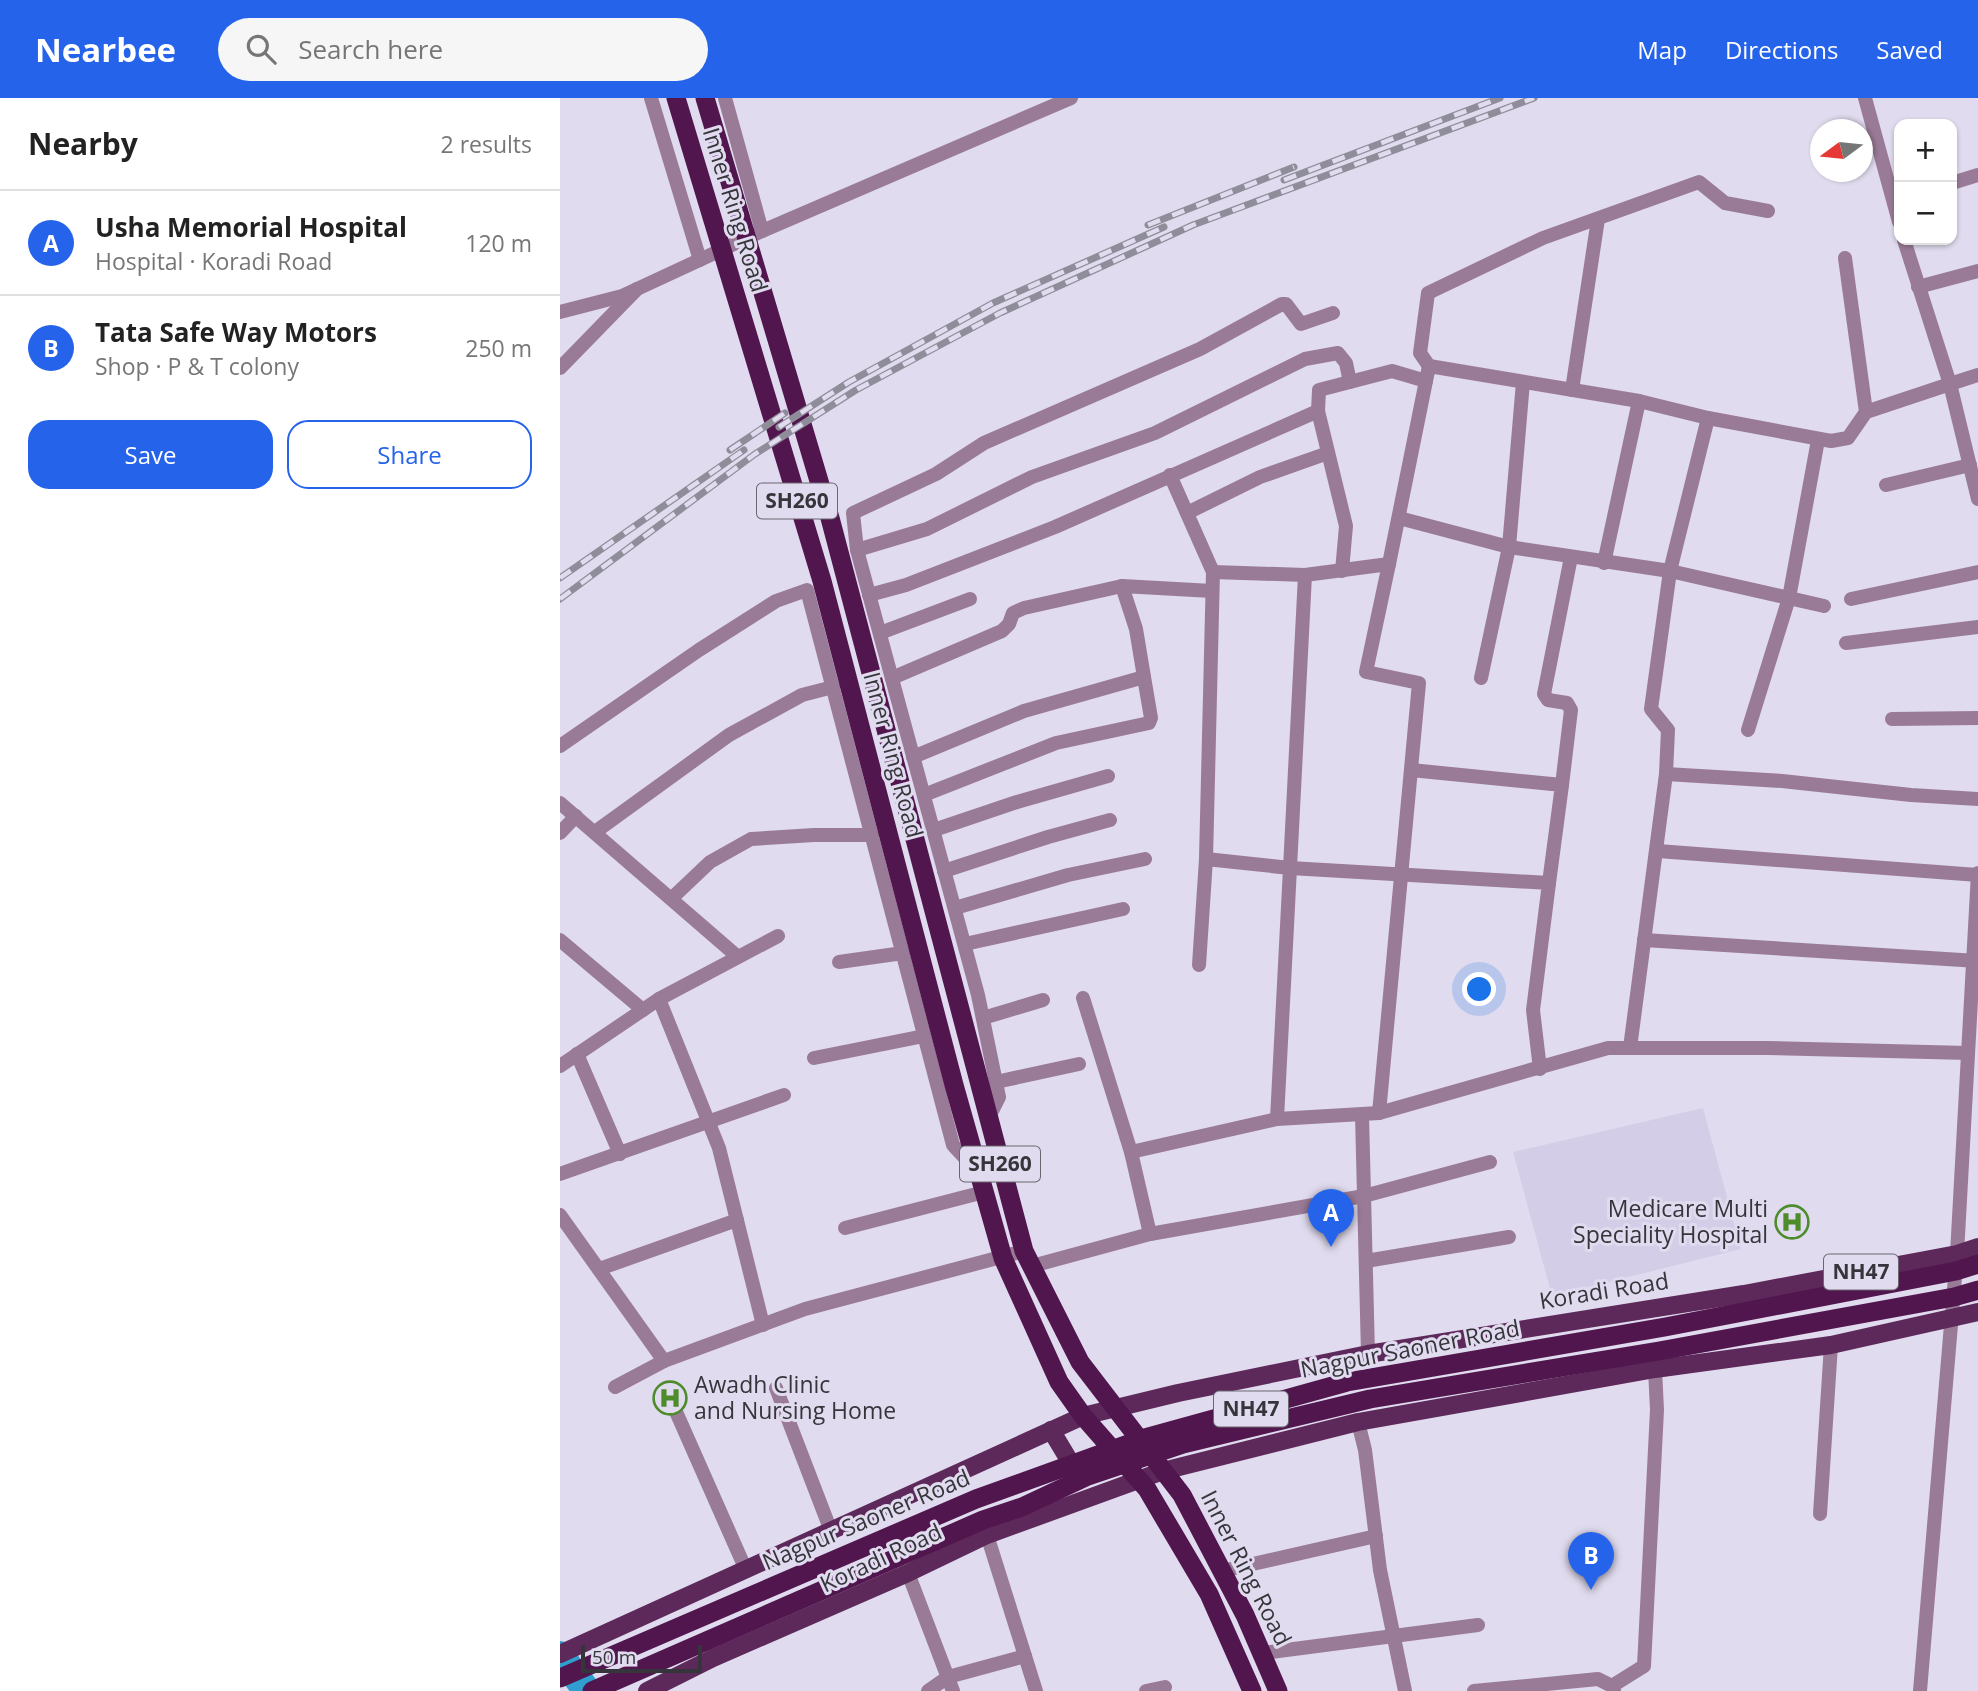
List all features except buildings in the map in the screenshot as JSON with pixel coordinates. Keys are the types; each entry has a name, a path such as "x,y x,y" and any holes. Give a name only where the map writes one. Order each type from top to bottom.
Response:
{"highway":[{"name":"Inner Ring Road","path":"676,98 821,581 1003,1258 1059,1381 1083,1416"},
{"name":"Inner Ring Road","path":"705,98 830,518 988,1119 1028,1258 1080,1362 1114,1407"},
{"name":"Nagpur Saoner Road","path":"560,1678 976,1499 1145,1438 1347,1382 1665,1327 1956,1271 1978,1264"},
{"name":"Nagpur Saoner Road","path":"592,1691 983,1520 1022,1507 1065,1486 1183,1444 1370,1399 1659,1351 1954,1297 1978,1290"},
{"name":"SH260","path":"1114,1407 1163,1471"},
{"name":"SH260","path":"1083,1416 1139,1479"},
{"name":"Inner Ring Road","path":"1163,1471 1182,1495 1263,1653 1278,1691"},
{"name":"Inner Ring Road","path":"1139,1479 1176,1534 1209,1594 1252,1691"}],"main road":[{"name":"Koradi Road","path":"1114,1407 1368,1354 1744,1294 1957,1254 1978,1247"},
{"path":"1163,1471 1358,1422 1655,1369 1831,1345 1952,1320 1978,1312"},
{"path":"1387,1351 1409,1413"},
{"name":"NH47","path":"1083,1416 1114,1407"},
{"name":"Koradi Road","path":"560,1654 1083,1416"},
{"path":"1051,1430 1091,1496"},
{"name":"Koradi Road","path":"654,1688 713,1658 908,1573 987,1535 1163,1471"},
{"path":"679,1600 713,1658"}],"street":[{"path":"651,98 700,260"},
{"path":"725,98 762,231"},
{"path":"560,312 622,296 762,231 1071,98"},
{"path":"1865,98 1894,193"},
{"path":"1955,182 1978,175"},
{"path":"1379,1112 1419,683 1366,671 1428,374 1420,352 1428,293 1544,238 1699,182 1725,203 1768,211"},
{"path":"1572,390 1598,219"},
{"path":"1905,245 1950,384 1973,468 1978,499"},
{"path":"1845,258 1866,412"},
{"path":"1918,287 1978,271"},
{"path":"560,368 638,288"},
{"path":"988,1119 999,1097 983,1018 857,550 853,513 936,474 984,443 1200,349 1282,304 1286,304 1301,324 1334,313"},
{"path":"857,550 927,529 1032,477 1155,433 1305,359 1338,353 1346,363 1350,382"},
{"path":"1342,570 1346,526 1318,411 1320,390 1392,371 1523,382 1639,401 1818,440 1848,438 1866,412 1978,376"},
{"path":"1481,678 1509,547 1523,382"},
{"path":"1604,563 1639,401"},
{"path":"869,595 906,585 1055,527 1318,411"},
{"path":"1630,1048 1666,774 1668,730 1651,709 1670,571 1708,418"},
{"path":"1748,730 1789,598 1818,440"},
{"path":"1187,513 1259,477 1328,453"},
{"path":"1886,485 1973,468"},
{"path":"1170,475 1213,572 1206,859 1199,965"},
{"path":"1399,517 1509,547 1670,571 1824,606"},
{"path":"1540,1069 1534,1010 1571,710 1567,703 1548,700 1544,694 1571,557"},
{"path":"1213,572 1305,575 1389,564"},
{"path":"1852,599 1978,572"},
{"path":"1277,1119 1305,575"},
{"path":"892,678 1002,631 1009,624 1013,613 1024,608 1122,586 1212,591"},
{"path":"924,795 1056,743 1149,723 1151,718 1136,629 1122,586"},
{"path":"560,746 776,601 807,590 953,1145 978,1172"},
{"path":"880,633 970,600"},
{"path":"1846,642 1978,627"},
{"path":"913,757 1024,711 1144,677"},
{"path":"595,832 729,735 802,695 832,687"},
{"path":"1892,719 1978,718"},
{"path":"1411,770 1562,785"},
{"path":"1666,774 1782,781 1978,799"},
{"path":"933,830 1108,776"},
{"path":"560,803 738,957"},
{"path":"560,833 576,816"},
{"path":"944,872 1048,837 1110,820"},
{"path":"672,898 710,862 751,839 872,835"},
{"path":"1658,851 1978,874 1957,1254 1920,1691"},
{"path":"954,908 1068,875 1145,859"},
{"path":"1206,859 1290,868 1549,883"},
{"path":"965,944 1123,909"},
{"path":"560,1066 659,999 778,936"},
{"path":"560,940 643,1010"},
{"path":"1644,940 1975,961"},
{"path":"839,962 903,953"},
{"path":"659,999 719,1148 763,1325"},
{"path":"1083,999 1131,1152 1150,1234"},
{"path":"983,1018 1043,1000"},
{"path":"814,1058 924,1036"},
{"path":"1131,1152 1277,1119 1379,1112 1608,1048 1768,1048 1968,1054"},
{"path":"578,1054 620,1154"},
{"path":"996,1082 1079,1065"},
{"path":"560,1174 784,1095"},
{"path":"1362,1115 1368,1354"},
{"path":"615,1387 664,1362 806,1309 1003,1258 1028,1258 1364,1196 1490,1162"},
{"path":"845,1228 984,1192"},
{"path":"560,1215 664,1362"},
{"path":"599,1269 737,1220"},
{"path":"1366,1261 1509,1237"},
{"path":"1819,1514 1831,1345"},
{"path":"1474,1691 1598,1679 1613,1689 1644,1666 1657,1410 1655,1369"},
{"path":"776,1388 831,1531"},
{"path":"677,1414 746,1570"},
{"path":"1358,1422 1365,1450 1380,1570 1405,1691"},
{"path":"987,1535 1036,1691"},
{"path":"1222,1572 1376,1536"},
{"path":"908,1573 951,1684"},
{"path":"1263,1653 1478,1625"},
{"path":"928,1691 1024,1656"},
{"path":"1146,1691 1165,1687"}],"shaded area":[{"path":"1703,1108 1741,1249 1552,1296 1513,1152"}],"waterway":[{"path":"560,1655 587,1691"}],"railway":[{"path":"1284,180 1500,98"},
{"path":"560,599 755,454 856,390 1000,313 1193,225 1534,98"},
{"path":"1148,225 1294,167"},
{"path":"779,427 849,382 993,303 1164,227"},
{"path":"730,450 785,413"},
{"path":"560,578 744,450"}],"place":[{"name":"Medicare Multi Speciality Hospital","path":"1792,1222"},
{"name":"Usha Memorial Hospital","path":"1331,1247"},
{"name":"Awadh Clinic and Nursing Home","path":"670,1398"},
{"name":"Tata Safe Way Motors","path":"1591,1590"}]}
